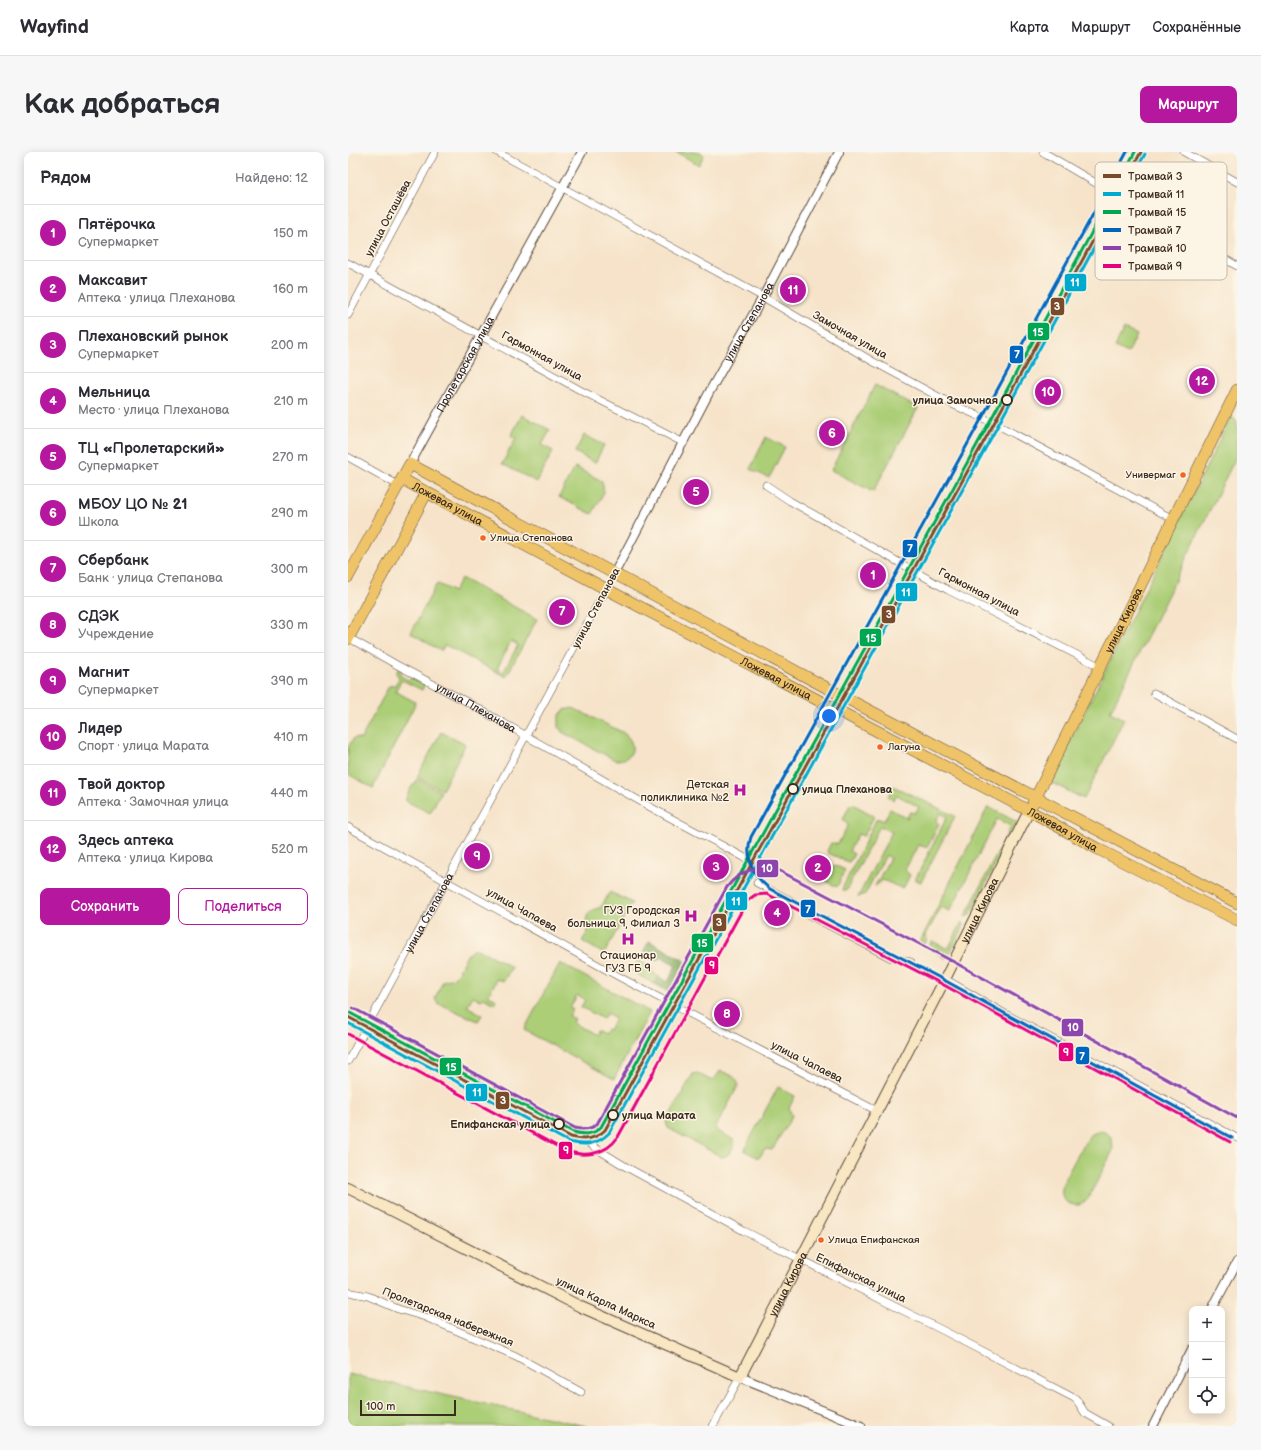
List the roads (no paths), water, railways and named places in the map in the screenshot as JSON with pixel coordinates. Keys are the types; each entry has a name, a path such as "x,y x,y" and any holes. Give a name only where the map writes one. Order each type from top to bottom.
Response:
{"main road":[{"name":"улица Кирова","path":"740,1377 945,979 1237,390"},
{"name":"Пролетарская улица","path":"348,577 410,464"},
{"name":"Ложевая улица","path":"410,464 842,696 1237,903"},
{"name":"Ложевая улица","path":"398,486 428,492 606,589 1237,920"},
{"path":"398,486 399,489 404,488 415,492 418,496 419,508"},
{"path":"348,638 428,492"},
{"name":"улица Степанова","path":"606,589 614,574"},
{"path":"739,658 746,644"},
{"name":"улица Карла Маркса","path":"348,1188 581,1307 740,1377"}],"street":[{"name":"улица Осташёва","path":"348,315 435,152"},
{"name":"Замочная улица","path":"497,152 763,297 878,364 952,404 993,422 1173,519"},
{"name":"Пролетарская улица","path":"410,464 582,152"},
{"name":"улица Степанова","path":"614,574 711,389 763,297 839,152"},
{"path":"1043,152 1095,183"},
{"path":"1134,162 1140,152"},
{"path":"1184,152 1202,162"},
{"path":"1227,176 1237,182"},
{"path":"584,1139 594,1137 603,1132 750,861 993,422 1095,234"},
{"path":"1227,260 1237,266"},
{"name":"Гармонная улица","path":"348,263 587,393 684,443"},
{"name":"Ложевая улица","path":"348,457 398,486"},
{"name":"Гармонная улица","path":"766,485 790,501 912,568 948,590 1101,667"},
{"name":"улица Степанова","path":"348,1061 606,589"},
{"name":"улица Плеханова","path":"348,638 526,735 652,808 750,861"},
{"path":"1154,693 1237,739"},
{"name":"улица Чапаева","path":"348,827 672,1006 877,1111"},
{"path":"757,883 792,901 805,913 891,958 898,958 911,962"},
{"path":"945,979 1002,1012 1237,1138"},
{"name":"Епифанская улица","path":"348,1015 566,1133 574,1137 584,1139 628,1168 744,1231 1076,1399 1085,1413 1108,1426"},
{"path":"1214,1306 1237,1262"},
{"name":"Пролетарская набережная","path":"348,1292 368,1296 398,1309 425,1317 516,1356 581,1392"},
{"path":"1153,1426 1189,1355"},
{"name":"улица Кирова","path":"714,1426 740,1377"},
{"name":"улица Карла Маркса","path":"740,1377 861,1426"}],"tram line":[{"name":"7","path":"1122,162 1127,152"},
{"name":"15","path":"1130,162 1135,152"},
{"name":"3","path":"1136,162 1141,152"},
{"name":"11","path":"1141,162 1145,154"},
{"name":"7","path":"1095,211 751,837 749,845 750,860 759,879 770,889 944,980 1232,1138"},
{"name":"15","path":"350,1013 573,1132 588,1134 595,1132 601,1127 989,423 1095,226"},
{"name":"3","path":"348,1017 571,1137 589,1139 597,1136 605,1130 1095,237"},
{"name":"11","path":"348,1023 569,1142 590,1144 600,1140 609,1133 1095,246"},
{"name":"10","path":"353,1008 575,1128 589,1128 597,1124 727,887 738,876 750,870 765,868 780,871 954,962 1237,1118"},
{"name":"9","path":"348,1034 564,1150 579,1154 601,1151 607,1148 618,1137 747,901 755,895 767,894 942,984 1230,1142"}],"place":[{"name":"Твой доктор","path":"793,290"},
{"name":"Здесь аптека","path":"1202,381"},
{"name":"Лидер","path":"1048,392"},
{"name":"улица Замочная","path":"1007,400"},
{"name":"МБОУ ЦО № 21","path":"832,433"},
{"name":"Универмаг","path":"1183,475"},
{"name":"ТЦ «Пролетарский»","path":"696,492"},
{"name":"Улица Степанова","path":"483,538"},
{"name":"Пятёрочка","path":"873,575"},
{"name":"Сбербанк","path":"562,612"},
{"name":"Лагуна","path":"880,747"},
{"name":"улица Плеханова","path":"793,789"},
{"name":"Детская поликлиника №2","path":"740,790"},
{"name":"Магнит","path":"477,856"},
{"name":"Плехановский рынок","path":"716,867"},
{"name":"Максавит","path":"818,868"},
{"name":"Мельница","path":"777,913"},
{"name":"ГУЗ Городская больница 9, Филиал 3","path":"691,916"},
{"name":"Стационар ГУЗ ГБ 9","path":"628,939"},
{"name":"СДЭК","path":"727,1014"},
{"name":"улица Марата","path":"613,1115"},
{"name":"Епифанская улица","path":"559,1124"},
{"name":"Улица Епифанская","path":"821,1240"}]}
